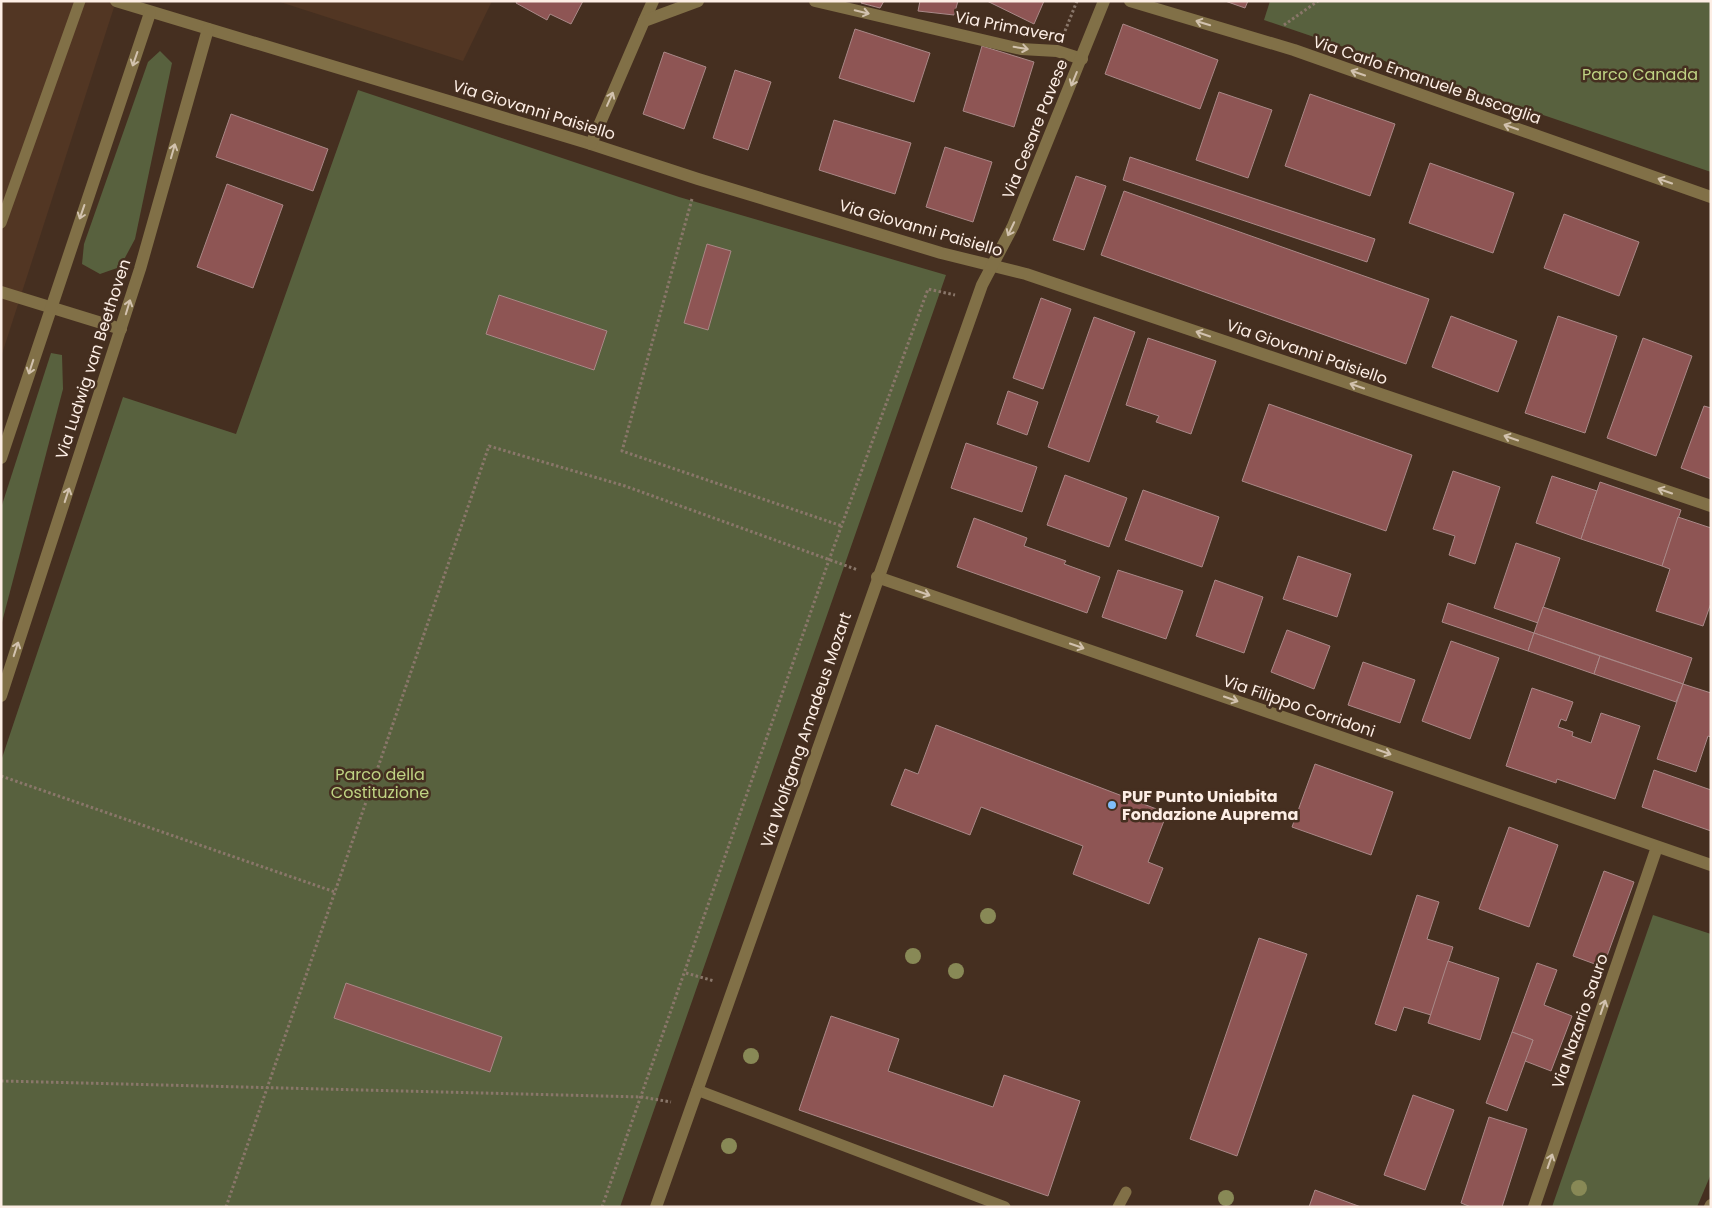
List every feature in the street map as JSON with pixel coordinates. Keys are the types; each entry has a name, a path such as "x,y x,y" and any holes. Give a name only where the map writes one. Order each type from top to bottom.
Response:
{"street":[{"name":"Via Giovanni Paisiello","path":"116,1 591,144 698,179 932,250 1035,278 1711,506"},
{"path":"591,144 653,1"},
{"path":"644,21 698,1"},
{"name":"Via Primavera","path":"815,1 1021,48 1057,51 1082,58"},
{"name":"Via Cesare Pavese","path":"991,266 1013,226 1104,1"},
{"name":"Via Carlo Emanuele Buscaglia","path":"1130,1 1294,50 1711,197"},
{"path":"1,458 150,12"},
{"name":"Via Ludwig van Beethoven","path":"1,696 121,329 208,29"},
{"name":"Via Wolfgang Amadeus Mozart","path":"656,1207 877,577 977,299 991,266"},
{"path":"1,292 121,329"},
{"name":"Via Filippo Corridoni","path":"877,577 1711,865"},
{"name":"Via Nazario Sauro","path":"1534,1207 1657,847"}],"lane":[{"path":"1,224 80,1"},
{"path":"697,1090 1005,1207"},
{"path":"1118,1207 1126,1192"}],"path":[{"path":"1277,29 1318,1"},
{"path":"698,179 622,451 842,526"},
{"path":"602,1207 686,973 829,560 928,289 977,299"},
{"path":"226,1207 489,446 625,486 877,577"},
{"path":"1,776 335,892"},
{"path":"686,973 734,986"},
{"path":"1,1081 642,1097 691,1106"}],"shaded area":[{"path":"1,1 116,1 1,357"},
{"path":"277,1 492,1 463,61"}],"green space":[{"name":"Parco Canada","path":"1270,1 1711,1 1711,172 1264,20"},
{"path":"160,51 172,63 135,239 120,267 100,274 82,264 84,244 148,62"},
{"name":"Parco della Costituzione","path":"358,90 679,197 946,275 620,1207 1,1207 1,761 123,397 236,434"},
{"path":"51,353 62,355 63,389 1,626 1,508"},
{"path":"1653,915 1711,934 1711,1174 1697,1207 1552,1207"}],"building":[{"path":"517,1 583,1 571,24 550,14 547,20 516,3"},
{"path":"862,1 884,1 880,8 861,3"},
{"path":"920,1 958,1 954,15 918,11"},
{"path":"987,1 1044,1 1034,24"},
{"path":"1225,1 1248,1 1245,8"},
{"path":"1123,24 1218,60 1200,109 1105,74"},
{"path":"855,29 930,53 914,102 839,78"},
{"path":"982,46 1034,62 1014,127 963,111"},
{"path":"664,52 706,67 684,129 643,114"},
{"path":"735,70 771,82 748,150 713,138"},
{"path":"1219,92 1272,110 1248,178 1196,160"},
{"path":"1310,94 1395,124 1370,196 1285,166"},
{"path":"231,114 328,149 313,191 216,157"},
{"path":"834,120 911,143 895,194 819,170"},
{"path":"945,147 992,162 973,222 926,207"},
{"path":"1130,157 1375,239 1367,262 1123,180"},
{"path":"1430,163 1514,193 1493,253 1409,223"},
{"path":"1076,176 1106,186 1084,250 1053,240"},
{"path":"227,184 283,205 253,288 197,267"},
{"path":"1124,191 1429,299 1406,364 1101,255"},
{"path":"1564,214 1639,242 1619,296 1544,268"},
{"path":"707,244 731,251 708,330 684,323"},
{"path":"499,295 607,331 594,370 486,334"},
{"path":"1041,298 1071,309 1043,389 1013,378"},
{"path":"1451,316 1517,341 1498,392 1432,367"},
{"path":"1558,316 1617,336 1585,433 1525,413"},
{"path":"1094,317 1135,332 1089,462 1048,447"},
{"path":"1148,338 1216,361 1191,434 1156,422 1159,416 1126,405"},
{"path":"1643,338 1692,356 1656,456 1607,438"},
{"path":"1008,391 1038,402 1027,435 997,424"},
{"path":"1269,404 1412,455 1386,531 1242,481"},
{"path":"1704,406 1711,408 1711,479 1681,468"},
{"path":"966,443 1037,467 1022,512 951,488"},
{"path":"1453,471 1500,487 1475,564 1449,555 1455,536 1433,529"},
{"path":"1065,475 1127,498 1109,547 1047,525"},
{"path":"1552,476 1597,491 1581,539 1536,523"},
{"path":"1600,482 1681,510 1662,566 1581,539"},
{"path":"1143,490 1219,517 1202,567 1125,540"},
{"path":"1678,517 1711,528 1711,603 1703,626 1656,611 1670,569 1662,566"},
{"path":"974,518 1027,538 1024,546 1066,561 1064,564 1100,577 1087,613 957,567"},
{"path":"1516,543 1560,558 1538,623 1494,608"},
{"path":"1298,556 1351,574 1337,617 1283,599"},
{"path":"1118,570 1183,591 1166,639 1102,617"},
{"path":"1215,580 1263,597 1244,653 1196,636"},
{"path":"1448,603 1534,633 1528,651 1442,622"},
{"path":"1543,607 1692,658 1683,684 1534,633"},
{"path":"1287,630 1330,646 1314,689 1271,672"},
{"path":"1534,633 1600,656 1594,674 1528,651"},
{"path":"1451,641 1499,658 1470,739 1422,721"},
{"path":"1600,656 1683,684 1676,702 1594,674"},
{"path":"1363,662 1415,680 1400,723 1348,705"},
{"path":"1683,684 1711,693 1711,737 1708,736 1696,772 1657,759"},
{"path":"1532,688 1573,702 1566,721 1561,719 1558,727 1573,732 1572,736 1591,743 1601,713 1640,726 1615,799 1557,779 1556,783 1506,766"},
{"path":"936,725 1167,813 1148,862 1163,868 1149,904 1073,874 1083,846 981,807 970,835 891,805 905,769 918,774"},
{"path":"1315,764 1393,792 1371,855 1292,827"},
{"path":"1654,770 1711,790 1711,831 1642,807"},
{"path":"1509,827 1558,845 1529,927 1479,909"},
{"path":"1604,871 1634,882 1603,967 1573,956"},
{"path":"1417,895 1439,902 1427,939 1453,947 1431,1015 1404,1007 1396,1031 1375,1024"},
{"path":"1259,938 1307,954 1237,1156 1190,1139"},
{"path":"1448,961 1499,978 1480,1040 1428,1023"},
{"path":"1537,963 1557,970 1544,1005 1572,1016 1551,1071 1525,1061 1533,1040 1512,1032"},
{"path":"346,983 502,1037 490,1072 334,1018"},
{"path":"831,1016 899,1039 888,1071 993,1107 1004,1075 1080,1101 1048,1196 799,1110"},
{"path":"1512,1032 1533,1040 1507,1111 1486,1103"},
{"path":"1413,1095 1454,1110 1425,1190 1384,1175"},
{"path":"1489,1117 1527,1129 1502,1207 1471,1207 1461,1203"},
{"path":"1315,1190 1361,1207 1309,1207"}],"place":[{"name":"PUF Punto Uniabita Fondazione Auprema","path":"1112,805"}]}
